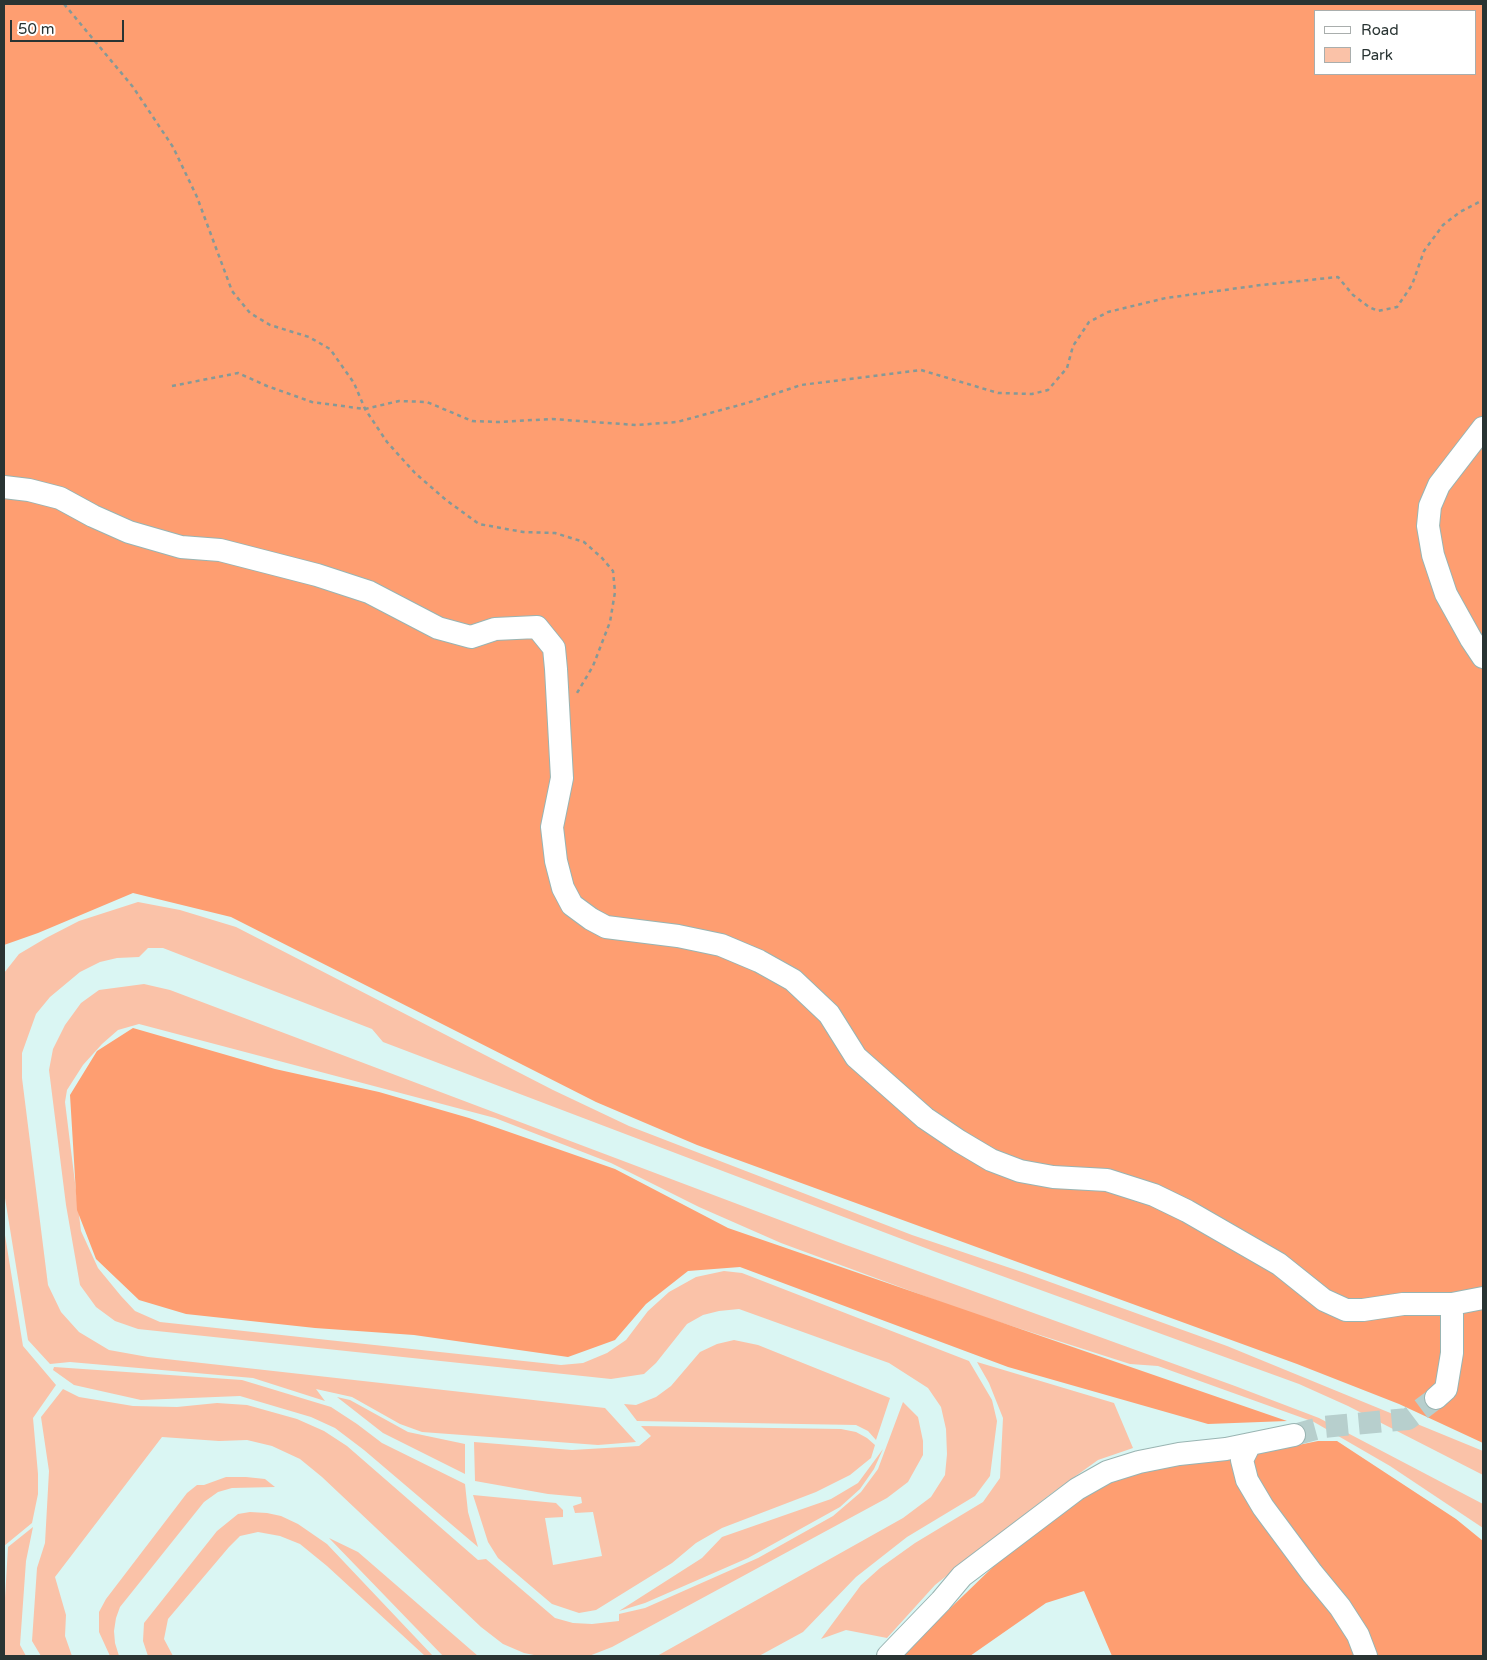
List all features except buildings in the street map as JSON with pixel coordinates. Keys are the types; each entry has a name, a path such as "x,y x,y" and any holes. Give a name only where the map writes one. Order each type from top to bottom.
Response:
{"street":[{"path":"1483,428 1439,485 1430,506 1428,526 1433,555 1446,594 1483,657"},
{"path":"4,487 29,490 60,498 93,516 130,532 181,547 220,550 326,577 369,592 438,628 455,633 471,637 495,629 537,626 554,648 556,669 562,778 552,827 556,861 563,888 572,905 584,915 606,927 678,936 721,945 759,960 793,980 829,1014 856,1057 925,1118 958,1141 991,1160 1020,1170 1053,1177 1107,1180 1154,1195 1279,1264 1324,1300 1346,1310 1362,1310 1403,1304 1452,1304 1483,1298"},
{"path":"1436,1398 1446,1389 1452,1353 1452,1304"},
{"path":"888,1656 940,1602 962,1576 1077,1489 1107,1472 1139,1462 1250,1444 1294,1434"},
{"path":"1250,1444 1242,1460 1246,1480 1312,1573 1340,1607 1358,1635 1366,1656"}],"path":[{"path":"64,4 133,87 173,147 197,197 232,291 250,313 270,325 309,337 330,349 354,384 365,410 387,442 414,473 479,524 523,532 555,533 584,542 613,571 615,592 610,622 593,666 573,700"},
{"path":"172,386 238,373 267,386 312,402 365,410 398,401 427,402 472,421 498,422 552,419 636,425 677,422 747,403 801,385 920,370 998,393 1032,394 1048,390 1067,368 1072,346 1089,322 1108,312 1166,298 1338,277 1353,295 1368,307 1378,311 1397,307 1412,285 1424,251 1443,225 1460,212 1483,200"}],"green space":[{"path":"138,902 180,910 236,927 553,1090 629,1126 912,1235 1025,1273 1227,1346 1483,1451 1483,1475 1348,1406 1299,1384 936,1252 383,1042 372,1029 163,948 148,948 139,957 117,958 100,962 80,972 50,997 36,1014 22,1053 22,1078 48,1285 61,1312 79,1332 109,1350 148,1357 605,1408 636,1442 598,1445 422,1432 400,1424 352,1397 316,1389 325,1401 253,1378 70,1362 50,1364 28,1340 4,1192 4,973 19,954 46,938 79,921"},
{"path":"144,984 170,990 846,1245 1319,1418 1483,1504 1483,1528 1390,1466 1314,1422 1158,1366 1130,1364 965,1311 781,1243 699,1207 611,1163 495,1118 139,1024 118,1030 102,1044 83,1065 67,1090 65,1102 81,1231 98,1268 121,1296 135,1311 160,1322 561,1365 583,1363 607,1353 626,1340 648,1311 669,1292 696,1277 724,1271 742,1273 969,1361 992,1400 997,1421 990,1476 975,1496 907,1537 856,1577 803,1632 759,1656 657,1656 903,1518 931,1497 945,1475 947,1454 946,1429 941,1407 928,1388 889,1363 739,1309 703,1315 687,1324 656,1363 644,1374 611,1379 138,1329 115,1321 96,1307 80,1285 66,1205 49,1070 53,1049 65,1025 81,1003 99,990"},
{"path":"4,1229 23,1346 56,1385 33,1418 38,1494 32,1523 4,1546"},
{"path":"734,1340 758,1345 890,1398 876,1440 868,1431 856,1425 637,1421 624,1404 636,1405 656,1397 671,1386 700,1352 717,1344"},
{"path":"977,1362 1114,1403 1133,1448 1098,1460 1048,1496 935,1585 887,1638 846,1630 821,1639 861,1585 880,1568 915,1543 983,1502 1000,1478 1003,1418 989,1383"},
{"path":"54,1367 242,1380 331,1407 382,1443 465,1484 468,1512 478,1547 364,1450 335,1428 311,1417 240,1396 141,1400 74,1385 53,1370"},
{"path":"63,1389 79,1397 133,1406 177,1407 217,1403 247,1405 297,1419 324,1431 347,1446 478,1560 486,1559 555,1618 573,1623 592,1624 619,1621 619,1614 645,1608 758,1558 833,1516 861,1492 878,1469 903,1402 918,1417 923,1441 923,1455 908,1482 887,1498 612,1647 589,1656 539,1656 524,1653 503,1644 481,1627 322,1477 300,1459 272,1446 247,1440 219,1441 162,1437 55,1577 66,1615 65,1636 72,1656 41,1656 32,1641 37,1568 45,1543 49,1471 41,1417"},
{"path":"337,1397 350,1400 408,1432 465,1444 465,1474 383,1433"},
{"path":"641,1426 841,1429 856,1432 875,1445 871,1458 850,1475 816,1492 722,1528 696,1543 672,1563 596,1610 579,1613 552,1604 498,1558 488,1542 473,1495 556,1503 563,1510 563,1517 545,1518 553,1565 602,1556 593,1512 575,1513 573,1506 582,1503 581,1497 548,1494 475,1481 474,1442 572,1450 639,1446 651,1436"},
{"path":"883,1449 874,1469 860,1489 840,1507 748,1558 645,1603 619,1611 702,1558 722,1537 831,1499 858,1483"},
{"path":"226,1477 265,1479 275,1487 232,1488 218,1492 204,1502 120,1607 114,1631 119,1656 110,1656 99,1632 99,1612 106,1599 187,1493 197,1485 204,1485"},
{"path":"250,1512 281,1516 298,1524 327,1544 433,1656 425,1656 327,1566 300,1544 280,1536 258,1532 240,1536 168,1619 164,1639 173,1656 148,1656 143,1641 144,1623 217,1531 238,1514"},
{"path":"33,1527 26,1561 20,1645 26,1656 4,1656 4,1615 8,1547"},
{"path":"329,1538 358,1552 478,1656 443,1656"}],"shaded area":[{"path":"4,4 1483,4 1483,1443 1399,1404 1297,1364 697,1145 596,1102 231,917 133,893 38,933 4,945"},
{"path":"133,1028 275,1069 379,1092 469,1118 615,1169 728,1228 1287,1421 1208,1424 1008,1367 740,1267 688,1271 646,1304 615,1340 568,1357 414,1335 315,1328 186,1314 139,1300 96,1259 77,1210 70,1095 97,1051"},
{"path":"1318,1441 1337,1441 1456,1519 1483,1541 1483,1656 1374,1656 1249,1466 1254,1454"},
{"path":"1241,1451 1316,1586 1360,1656 1112,1656 1084,1591 1046,1603 970,1656 904,1656 995,1565 1102,1483 1137,1472"}],"tunnel":[{"path":"1294,1435 1323,1427 1408,1419 1436,1398"}]}
